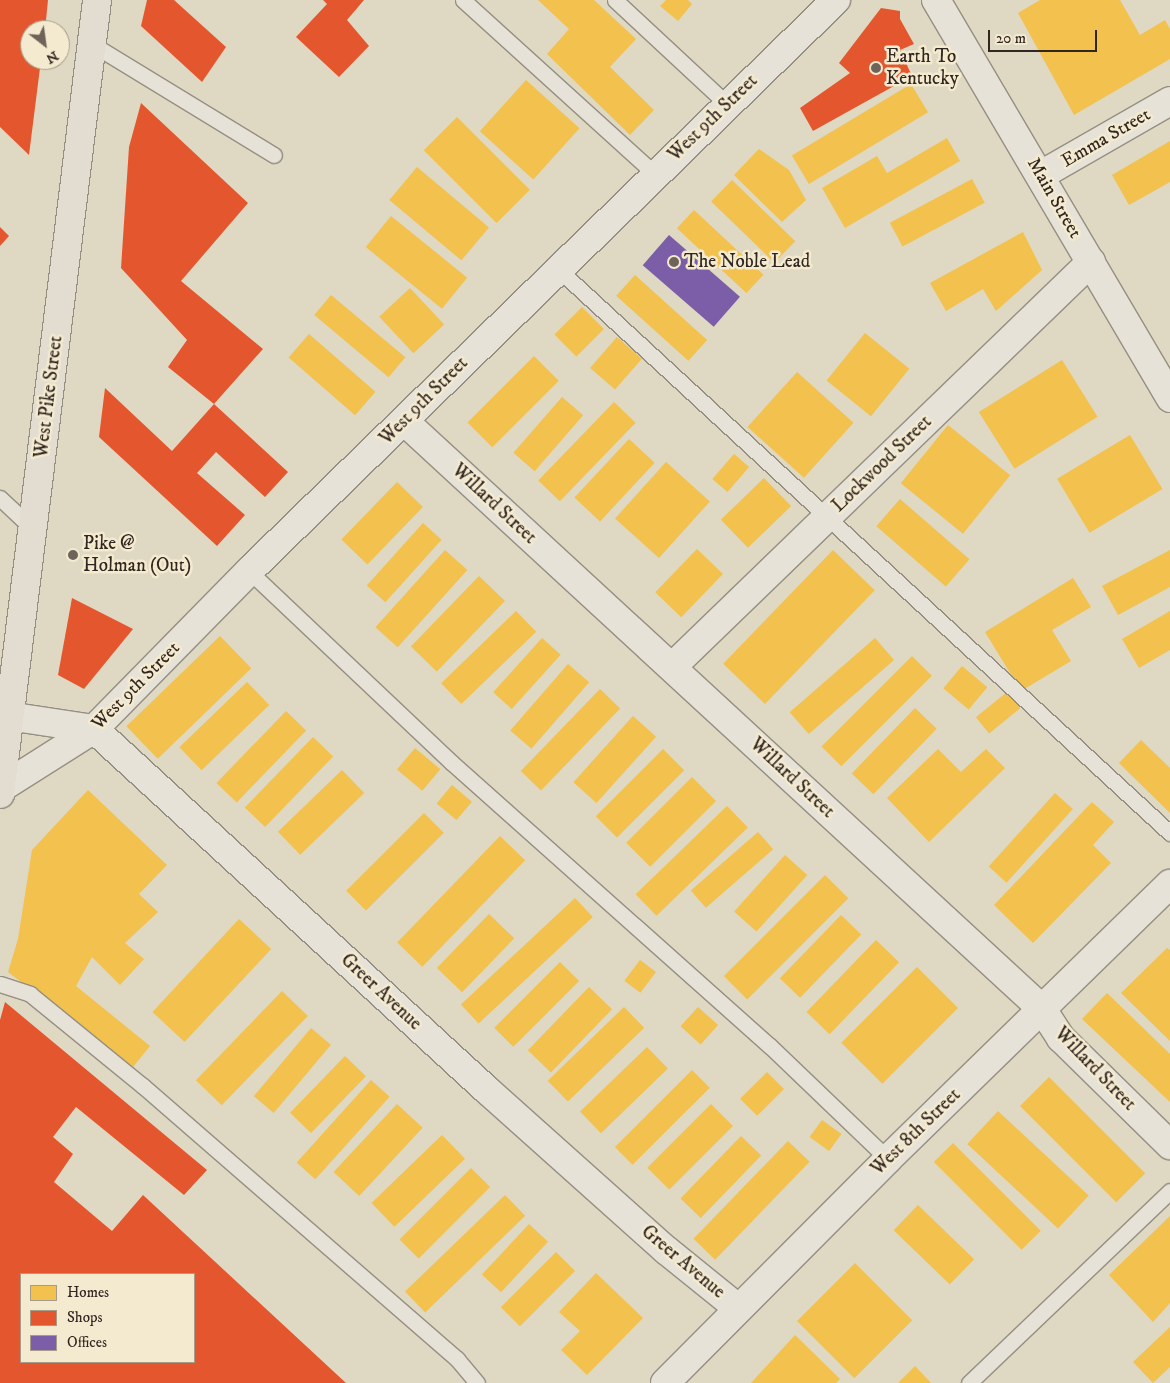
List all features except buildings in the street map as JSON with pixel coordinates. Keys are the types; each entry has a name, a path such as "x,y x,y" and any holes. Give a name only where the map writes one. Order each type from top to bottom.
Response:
{"main road":[{"name":"West Pike Street","path":"0,794 4,713 33,529 97,0"}],"street":[{"name":"West 9th Street","path":"1,788 94,730 249,571 404,421 557,268 836,0"},
{"name":"Main Street","path":"936,0 1041,175 1170,398"},
{"name":"Emma Street","path":"1041,175 1170,101"},
{"name":"Lockwood Street","path":"672,667 1091,262"},
{"name":"Willard Street","path":"404,421 1042,1009 1060,1038 1170,1145"},
{"path":"4,713 94,730"},
{"name":"Greer Avenue","path":"94,730 488,1091 666,1250 738,1308"},
{"name":"West 8th Street","path":"666,1383 738,1308 888,1159 1170,884"}],"lane":[{"path":"463,0 655,174"},
{"path":"615,0 726,104"},
{"path":"92,44 274,155"},
{"path":"557,268 1170,832"},
{"path":"0,498 33,529"},
{"path":"249,571 451,762 770,1046 888,1159"},
{"path":"0,984 30,994 143,1086 457,1359 477,1383"},
{"path":"969,1383 1170,1191"}],"place":[{"name":"Earth To Kentucky","path":"876,68"},
{"name":"The Noble Lead","path":"674,262"},
{"name":"Pike @ Holman (Out)","path":"73,555"}]}
